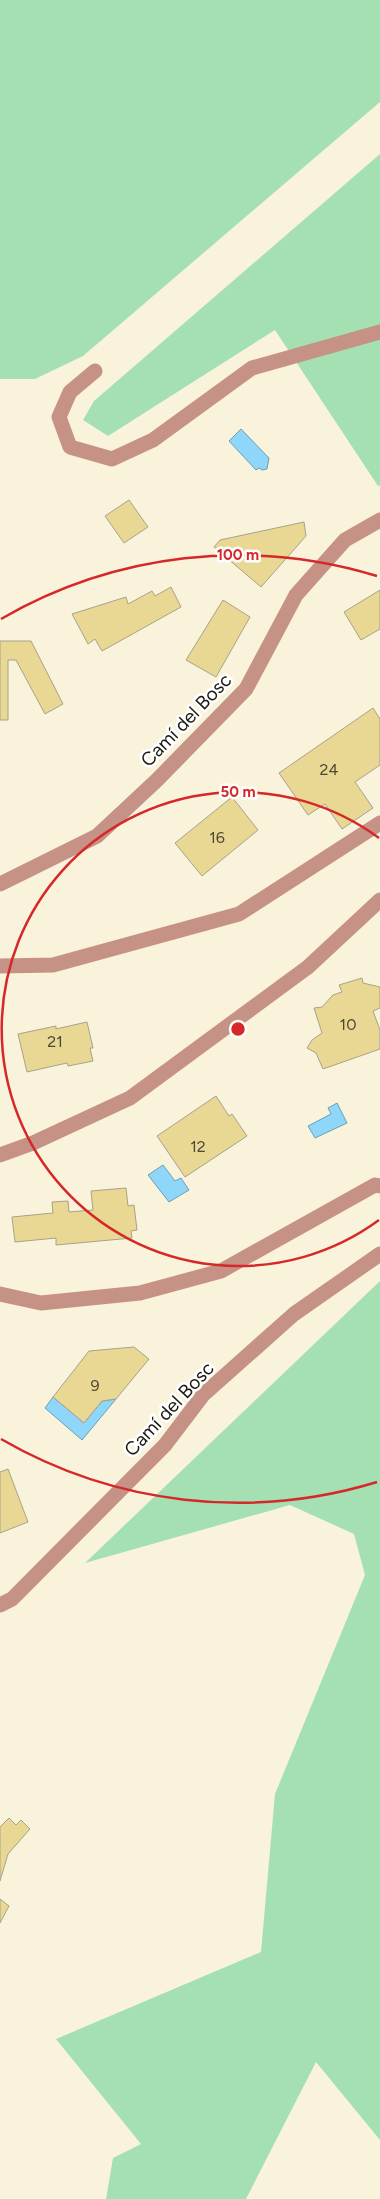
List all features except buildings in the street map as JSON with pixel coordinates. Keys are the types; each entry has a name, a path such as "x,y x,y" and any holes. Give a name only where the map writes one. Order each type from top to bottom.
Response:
{"street":[{"path":"95,370 70,392 59,417 70,447 112,459 153,440 252,368 380,332"},
{"name":"Camí del Bosc","path":"0,884 97,836 157,780 246,689 296,595 345,540 380,520"},
{"path":"0,966 53,965 239,914 380,823"},
{"path":"0,1154 34,1143 130,1098 308,967 380,900"},
{"path":"0,1294 41,1303 140,1293 221,1271 375,1185 380,1186"},
{"name":"Camí del Bosc","path":"0,1605 12,1599 165,1445 203,1395 294,1314 380,1254"}],"green space":[{"path":"0,0 380,0 380,102 83,356 35,379 0,379"},
{"path":"380,154 380,485 378,486 275,330 108,436 83,420 94,401"},
{"path":"380,1281 380,2140 316,2062 246,2199 106,2199 113,2158 141,2144 56,2039 261,1952 275,1794 365,1575 354,1534 290,1505 85,1563"}],"water":[{"path":"241,429 269,458 267,469 262,470 259,468 256,470 229,441"},
{"path":"337,1103 347,1123 315,1138 308,1126 331,1114 328,1108"},
{"path":"163,1165 175,1181 181,1178 189,1190 169,1202 148,1175"},
{"path":"53,1397 84,1423 102,1401 116,1399 82,1440 45,1408"}]}
